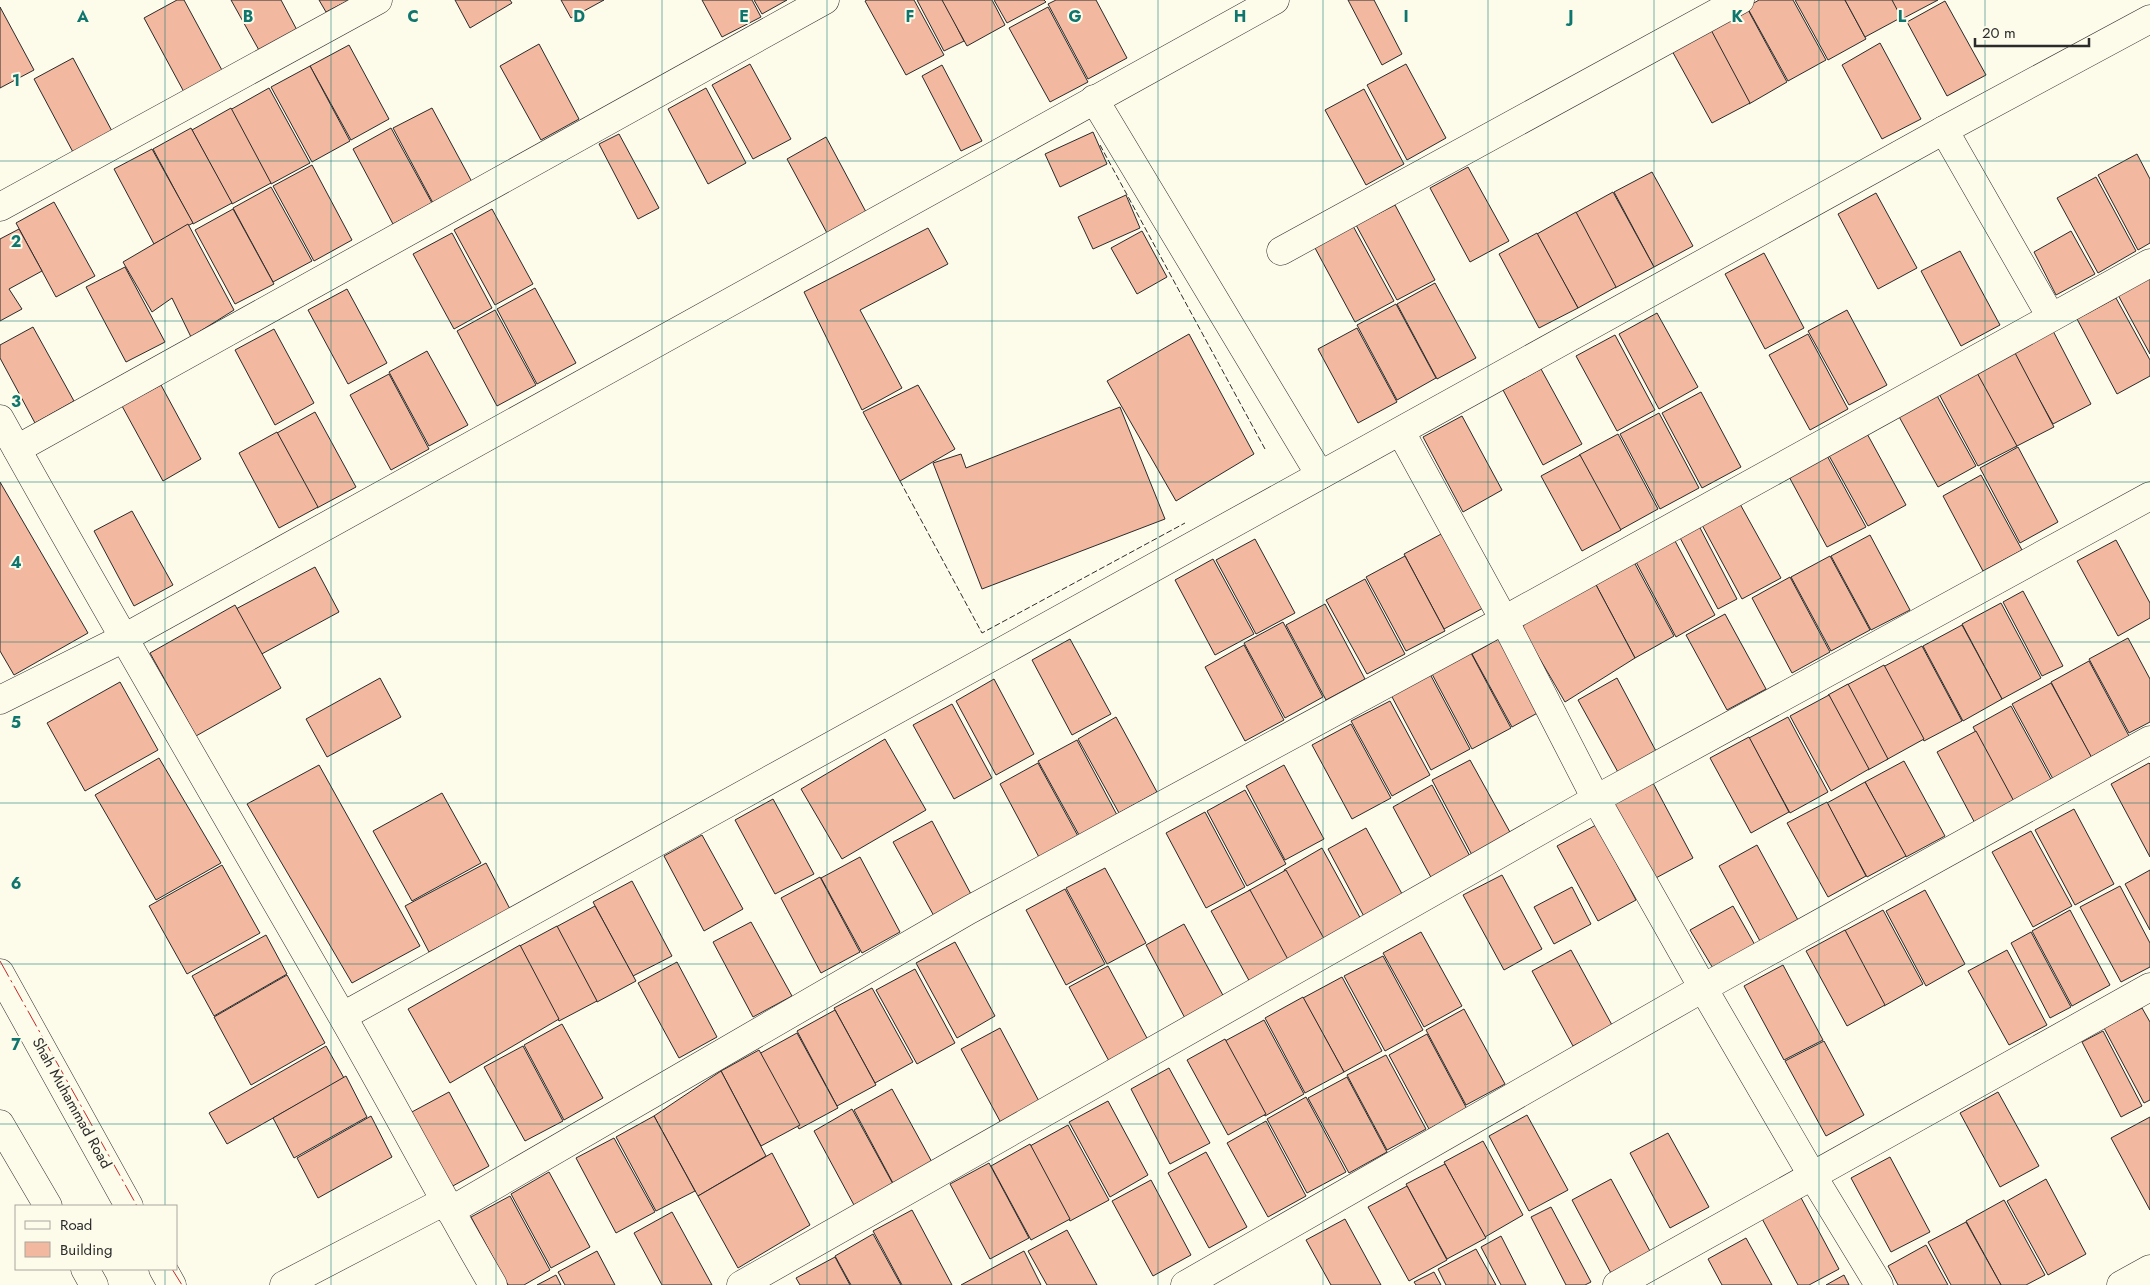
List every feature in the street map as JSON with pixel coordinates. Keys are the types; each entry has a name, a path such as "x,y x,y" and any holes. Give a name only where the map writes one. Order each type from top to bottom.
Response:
{"street":[{"path":"0,208 378,0"},
{"path":"17,449 825,0"},
{"path":"0,700 124,638 1275,0"},
{"path":"1281,251 1740,0"},
{"path":"343,1016 1944,130 2150,19"},
{"path":"1094,100 1320,475"},
{"path":"1944,130 2051,316"},
{"path":"284,1285 448,1206 969,910 1504,620 2150,263"},
{"path":"0,419 124,638 343,1016 493,1285"},
{"path":"1401,432 1504,620 1596,799 1703,988 1812,1175 1879,1285"},
{"path":"741,1285 1596,799 2150,496"},
{"path":"1185,1285 1703,988 2150,740"},
{"name":"Shah Muhammad Road","path":"0,973 128,1205"},
{"path":"1617,1285 2150,987"},
{"path":"2,1133 47,1205"},
{"path":"2121,1285 2150,1269"},
{"path":"86,1270 94,1285"},
{"path":"164,1270 172,1285"}],"building":[{"path":"177,0 184,0 223,72 184,92 144,18"},
{"path":"231,0 281,0 298,32 260,52"},
{"path":"319,0 349,0 326,12"},
{"path":"455,0 510,0 512,3 470,28"},
{"path":"561,0 604,0 571,18"},
{"path":"702,0 752,0 761,17 722,37"},
{"path":"754,0 787,0 762,14"},
{"path":"914,0 944,55 906,75 865,1"},
{"path":"917,0 943,0 964,41 944,51"},
{"path":"942,0 992,0 1005,25 967,46"},
{"path":"994,0 1044,0 1046,2 1007,23"},
{"path":"1056,0 1096,0 1127,58 1088,79 1048,4"},
{"path":"1348,0 1374,0 1402,54 1382,65"},
{"path":"1759,0 1793,0 1826,60 1788,81 1747,7"},
{"path":"1795,0 1845,0 1866,39 1828,60"},
{"path":"1845,0 1895,0 1904,16 1865,37"},
{"path":"1892,0 1938,0 1902,19"},
{"path":"1945,1 1986,75 1947,96 1907,22"},
{"path":"0,7 34,70 0,88"},
{"path":"1048,7 1088,82 1050,102 1009,28"},
{"path":"1747,8 1787,82 1749,104 1708,29"},
{"path":"1710,28 1750,103 1712,123 1671,49"},
{"path":"1880,43 1921,119 1882,139 1842,65"},
{"path":"539,44 579,119 541,140 500,66"},
{"path":"349,45 389,119 351,140 310,66"},
{"path":"73,58 113,133 74,154 34,79"},
{"path":"750,64 791,139 753,159 712,85"},
{"path":"1406,64 1446,138 1407,160 1367,85"},
{"path":"942,65 982,141 961,151 922,76"},
{"path":"310,66 350,141 312,162 271,87"},
{"path":"269,88 310,163 271,184 230,110"},
{"path":"706,88 746,163 708,184 668,109"},
{"path":"1364,89 1404,164 1366,185 1325,110"},
{"path":"231,108 271,183 232,204 192,130"},
{"path":"432,108 472,182 433,203 393,128"},
{"path":"191,128 232,203 193,224 153,149"},
{"path":"391,128 432,203 393,224 353,149"},
{"path":"1093,132 1107,164 1060,187 1045,154"},
{"path":"619,134 659,208 638,219 599,144"},
{"path":"826,137 866,212 827,233 787,159"},
{"path":"152,149 193,223 154,244 114,169"},
{"path":"2137,154 2150,179 2150,243 2138,250 2098,175"},
{"path":"312,165 352,240 314,261 273,186"},
{"path":"1468,167 1509,241 1470,262 1430,188"},
{"path":"1652,172 1693,246 1654,267 1614,192"},
{"path":"2096,177 2136,251 2098,273 2057,198"},
{"path":"271,187 312,261 273,282 233,208"},
{"path":"1613,192 1654,267 1615,288 1575,213"},
{"path":"1876,193 1917,268 1878,289 1838,214"},
{"path":"1126,195 1140,228 1093,249 1078,217"},
{"path":"54,202 95,276 56,297 16,223"},
{"path":"1395,205 1435,280 1397,300 1356,225"},
{"path":"233,209 274,284 235,304 195,230"},
{"path":"492,209 533,284 495,305 454,230"},
{"path":"1576,212 1616,287 1578,308 1537,234"},
{"path":"188,224 234,310 191,337 172,298 152,312 123,262"},
{"path":"1353,226 1394,301 1355,322 1315,248"},
{"path":"928,228 948,264 860,310 902,388 862,410 804,292"},
{"path":"19,229 42,271 9,289 22,309 0,321 0,239"},
{"path":"1142,231 1167,277 1137,294 1111,248"},
{"path":"2071,231 2095,274 2056,295 2034,252"},
{"path":"452,233 492,308 454,329 413,254"},
{"path":"1537,233 1578,308 1539,328 1499,254"},
{"path":"1960,251 2000,325 1961,346 1921,271"},
{"path":"1764,253 1804,328 1765,349 1725,274"},
{"path":"125,267 165,342 126,362 86,287"},
{"path":"2150,278 2150,354 2118,295"},
{"path":"1435,283 1476,358 1437,379 1397,304"},
{"path":"535,288 576,363 537,384 497,309"},
{"path":"347,289 387,363 348,384 308,310"},
{"path":"2116,298 2150,360 2150,376 2117,394 2077,319"},
{"path":"1396,304 1436,378 1397,400 1357,325"},
{"path":"495,310 536,385 497,406 457,331"},
{"path":"1847,310 1887,385 1849,405 1808,331"},
{"path":"1657,313 1698,387 1659,409 1619,334"},
{"path":"33,327 74,401 35,423 0,358 0,345"},
{"path":"1357,328 1397,402 1358,423 1318,349"},
{"path":"274,329 314,403 275,425 235,350"},
{"path":"2052,329 2091,404 2053,424 2012,350"},
{"path":"1189,334 1254,454 1176,501 1107,381"},
{"path":"1808,334 1848,409 1810,430 1769,355"},
{"path":"1615,335 1655,410 1617,431 1576,356"},
{"path":"427,351 468,425 429,446 389,372"},
{"path":"2014,351 2054,427 2015,447 1975,373"},
{"path":"1541,369 1582,444 1543,465 1503,390"},
{"path":"1976,371 2017,446 1978,466 1938,392"},
{"path":"389,374 429,449 391,470 350,395"},
{"path":"161,385 201,459 163,481 122,406"},
{"path":"918,385 955,449 900,481 863,412"},
{"path":"1701,392 1741,467 1702,488 1662,413"},
{"path":"1935,392 1976,466 1938,487 1897,413"},
{"path":"1120,407 1165,519 982,589 933,463 961,454 966,468"},
{"path":"315,412 356,487 317,508 277,433"},
{"path":"1659,413 1699,488 1660,509 1620,434"},
{"path":"1462,416 1502,490 1463,512 1423,437"},
{"path":"1865,430 1906,505 1868,526 1827,452"},
{"path":"277,432 318,507 279,528 239,453"},
{"path":"1618,434 1658,509 1620,530 1579,455"},
{"path":"2018,447 2058,522 2020,543 1980,468"},
{"path":"1825,452 1866,527 1827,547 1787,473"},
{"path":"1580,455 1621,530 1582,551 1541,476"},
{"path":"1981,475 2022,550 1983,571 1943,496"},
{"path":"0,482 88,633 14,675 0,651"},
{"path":"1740,504 1781,578 1742,599 1702,525"},
{"path":"132,511 173,585 134,606 94,531"},
{"path":"1698,524 1737,599 1718,609 1678,534"},
{"path":"1443,533 1483,608 1444,629 1404,554"},
{"path":"1870,535 1910,610 1871,630 1831,556"},
{"path":"1255,539 1295,613 1256,634 1216,560"},
{"path":"2116,540 2150,603 2150,618 2118,636 2077,561"},
{"path":"1675,541 1715,615 1676,637 1636,562"},
{"path":"1405,556 1445,631 1406,651 1366,577"},
{"path":"1830,556 1870,630 1831,651 1791,577"},
{"path":"1213,559 1254,634 1215,655 1175,580"},
{"path":"1634,562 1674,636 1635,658 1595,583"},
{"path":"315,567 339,612 258,656 234,610"},
{"path":"1790,577 1830,652 1792,673 1752,598"},
{"path":"1365,579 1405,654 1367,674 1326,600"},
{"path":"1595,583 1635,658 1565,702 1520,625"},
{"path":"2023,591 2063,666 2042,676 2003,602"},
{"path":"2001,603 2041,678 2002,699 1962,624"},
{"path":"1325,604 1365,679 1326,700 1286,625"},
{"path":"235,605 281,688 196,736 150,653"},
{"path":"1725,614 1766,689 1727,710 1686,635"},
{"path":"1283,622 1323,697 1285,718 1244,643"},
{"path":"1962,625 2002,699 1963,721 1923,646"},
{"path":"1502,637 1543,710 1512,727 1472,654"},
{"path":"2128,638 2150,679 2150,722 2129,733 2089,659"},
{"path":"1070,639 1111,714 1072,735 1032,660"},
{"path":"1244,645 1284,720 1245,741 1205,667"},
{"path":"1922,646 1962,721 1924,741 1883,667"},
{"path":"1471,653 1511,728 1472,749 1432,674"},
{"path":"2089,661 2129,736 2091,757 2051,682"},
{"path":"1884,665 1924,739 1886,760 1845,686"},
{"path":"1430,674 1470,749 1431,770 1391,695"},
{"path":"380,678 401,717 327,757 306,719"},
{"path":"1617,678 1657,753 1619,774 1578,700"},
{"path":"994,679 1034,754 996,775 956,701"},
{"path":"120,682 158,750 85,791 47,723"},
{"path":"2051,683 2092,758 2053,779 2012,704"},
{"path":"1848,684 1888,759 1868,770 1828,695"},
{"path":"1829,695 1869,769 1831,791 1790,716"},
{"path":"1390,701 1430,775 1392,796 1351,721"},
{"path":"952,704 992,778 954,799 913,725"},
{"path":"2011,706 2052,781 2013,801 1973,727"},
{"path":"1116,717 1157,792 1119,813 1078,739"},
{"path":"1788,717 1828,792 1790,813 1749,738"},
{"path":"1351,724 1391,798 1352,819 1312,745"},
{"path":"1976,731 2016,805 1977,827 1937,752"},
{"path":"1749,737 1789,812 1751,833 1710,758"},
{"path":"885,739 926,810 842,859 801,789"},
{"path":"1077,740 1117,815 1079,835 1038,761"},
{"path":"159,758 221,863 156,900 95,795"},
{"path":"1470,760 1511,834 1472,855 1432,780"},
{"path":"1904,761 1945,836 1906,857 1865,782"},
{"path":"1038,763 1079,838 1040,859 1000,784"},
{"path":"2150,764 2150,857 2111,784"},
{"path":"319,765 420,946 352,983 247,804"},
{"path":"1284,765 1324,839 1285,860 1246,786"},
{"path":"1865,782 1906,856 1867,877 1827,803"},
{"path":"1653,783 1693,858 1654,879 1614,804"},
{"path":"1432,785 1472,860 1433,881 1393,807"},
{"path":"1245,790 1286,864 1247,886 1207,811"},
{"path":"442,793 481,863 412,901 373,831"},
{"path":"773,799 814,874 775,894 735,820"},
{"path":"1827,802 1866,876 1828,897 1787,823"},
{"path":"2074,809 2114,884 2075,905 2035,830"},
{"path":"1205,812 1245,887 1206,908 1166,833"},
{"path":"932,821 972,896 934,916 893,842"},
{"path":"1596,825 1636,900 1598,921 1557,846"},
{"path":"1366,828 1407,903 1368,924 1328,849"},
{"path":"2031,831 2072,906 2033,927 1992,852"},
{"path":"702,835 743,909 704,931 664,856"},
{"path":"1757,845 1798,920 1760,941 1719,866"},
{"path":"1322,848 1363,923 1324,944 1284,870"},
{"path":"860,857 900,932 862,953 821,878"},
{"path":"486,863 510,909 429,952 405,906"},
{"path":"222,865 260,933 187,974 149,906"},
{"path":"1105,868 1146,943 1107,964 1066,888"},
{"path":"1286,870 1327,944 1289,966 1248,891"},
{"path":"2150,870 2150,930 2125,884"},
{"path":"1502,875 1542,949 1504,970 1463,895"},
{"path":"820,877 860,952 821,973 781,898"},
{"path":"632,881 672,956 633,976 593,902"},
{"path":"2120,886 2150,943 2150,967 2121,982 2080,907"},
{"path":"1572,887 1591,924 1554,944 1534,907"},
{"path":"1065,889 1105,964 1066,985 1026,910"},
{"path":"1250,890 1291,965 1252,986 1211,911"},
{"path":"1925,890 1965,964 1926,986 1886,911"},
{"path":"595,906 636,981 597,1002 556,927"},
{"path":"1733,906 1755,945 1714,970 1690,930"},
{"path":"1883,910 1923,984 1884,1006 1844,931"},
{"path":"2070,910 2110,985 2072,1006 2032,931"},
{"path":"751,922 792,996 753,1017 713,942"},
{"path":"1184,924 1225,999 1186,1020 1146,945"},
{"path":"557,926 597,1001 559,1021 518,947"},
{"path":"1845,930 1885,1005 1847,1026 1806,951"},
{"path":"1421,932 1462,1006 1424,1027 1383,953"},
{"path":"2031,932 2071,1007 2050,1018 2011,943"},
{"path":"266,935 287,974 214,1016 192,976"},
{"path":"955,942 995,1016 957,1038 916,963"},
{"path":"520,945 559,1019 450,1083 408,1009"},
{"path":"1571,950 1612,1025 1573,1046 1532,971"},
{"path":"2007,950 2047,1025 2009,1045 1968,971"},
{"path":"1383,956 1423,1030 1385,1051 1344,976"},
{"path":"677,962 717,1037 679,1058 638,983"},
{"path":"1783,965 1823,1040 1784,1060 1744,986"},
{"path":"1108,966 1148,1040 1109,1061 1069,987"},
{"path":"915,969 955,1043 917,1064 876,990"},
{"path":"287,975 325,1043 251,1085 214,1017"},
{"path":"1342,977 1382,1051 1344,1072 1303,998"},
{"path":"872,988 913,1062 875,1083 834,1008"},
{"path":"1303,997 1344,1072 1305,1093 1265,1018"},
{"path":"2142,1008 2150,1022 2150,1100 2144,1103 2104,1028"},
{"path":"1464,1009 1505,1084 1466,1105 1426,1030"},
{"path":"835,1010 876,1085 837,1106 797,1031"},
{"path":"1264,1020 1304,1094 1265,1116 1225,1041"},
{"path":"562,1024 603,1098 564,1120 524,1045"},
{"path":"1000,1028 1040,1103 1001,1123 961,1049"},
{"path":"2103,1031 2142,1106 2121,1117 2082,1042"},
{"path":"797,1033 838,1108 799,1129 759,1054"},
{"path":"1427,1034 1467,1109 1429,1129 1389,1055"},
{"path":"1225,1039 1266,1114 1228,1135 1187,1060"},
{"path":"1824,1041 1864,1115 1826,1136 1785,1061"},
{"path":"326,1046 344,1078 227,1144 209,1113"},
{"path":"523,1046 563,1121 525,1141 484,1067"},
{"path":"759,1050 800,1125 761,1146 721,1071"},
{"path":"1386,1055 1426,1129 1387,1150 1347,1075"},
{"path":"1169,1068 1210,1143 1170,1164 1131,1089"},
{"path":"721,1071 766,1156 698,1196 654,1116"},
{"path":"346,1076 367,1117 294,1158 273,1118"},
{"path":"1347,1077 1387,1152 1349,1173 1308,1098"},
{"path":"892,1089 933,1164 894,1185 854,1110"},
{"path":"449,1092 489,1166 451,1187 410,1113"},
{"path":"1998,1092 2039,1166 2000,1187 1960,1113"},
{"path":"1306,1097 1346,1172 1307,1193 1267,1119"},
{"path":"1108,1101 1148,1175 1110,1197 1069,1122"},
{"path":"852,1109 893,1184 854,1205 814,1131"},
{"path":"1527,1115 1568,1190 1529,1211 1489,1136"},
{"path":"371,1116 392,1157 318,1198 297,1158"},
{"path":"654,1116 695,1191 656,1211 616,1137"},
{"path":"2150,1117 2150,1210 2111,1138"},
{"path":"1266,1121 1306,1196 1268,1217 1227,1143"},
{"path":"1068,1125 1109,1200 1070,1221 1030,1146"},
{"path":"1668,1133 1709,1207 1670,1228 1630,1153"},
{"path":"614,1138 655,1212 616,1233 576,1158"},
{"path":"1483,1141 1523,1215 1485,1237 1444,1162"},
{"path":"1030,1144 1070,1219 1031,1240 991,1166"},
{"path":"1206,1152 1247,1227 1209,1248 1168,1173"},
{"path":"772,1153 810,1225 738,1268 698,1196"},
{"path":"1890,1157 1930,1232 1891,1252 1851,1178"},
{"path":"989,1163 1029,1238 990,1259 950,1184"},
{"path":"1445,1164 1486,1238 1447,1259 1406,1184"},
{"path":"549,1172 590,1247 551,1268 511,1194"},
{"path":"1611,1179 1651,1253 1612,1275 1572,1200"},
{"path":"2046,1179 2086,1254 2048,1275 2007,1201"},
{"path":"1151,1180 1191,1255 1153,1276 1112,1201"},
{"path":"1407,1186 1447,1260 1409,1281 1368,1207"},
{"path":"1799,1194 1839,1269 1809,1285 1798,1285 1760,1215"},
{"path":"510,1196 550,1270 524,1285 508,1285 471,1217"},
{"path":"2004,1200 2045,1275 2026,1285 2001,1285 1966,1221"},
{"path":"1551,1207 1591,1282 1585,1285 1566,1285 1531,1217"},
{"path":"912,1210 952,1285 902,1285 873,1231"},
{"path":"672,1212 712,1285 662,1285 634,1233"},
{"path":"1345,1219 1381,1285 1331,1285 1306,1240"},
{"path":"1966,1222 2001,1285 1951,1285 1928,1242"},
{"path":"1067,1230 1097,1285 1047,1285 1028,1251"},
{"path":"873,1234 901,1285 851,1285 835,1256"},
{"path":"1501,1236 1526,1285 1501,1285 1481,1247"},
{"path":"1746,1238 1772,1285 1722,1285 1708,1259"},
{"path":"1926,1245 1948,1285 1898,1285 1888,1266"},
{"path":"1476,1249 1496,1285 1446,1285 1438,1269"},
{"path":"597,1251 615,1285 565,1285 558,1272"},
{"path":"1024,1251 1041,1285 961,1285"},
{"path":"835,1257 850,1285 800,1285 796,1278"},
{"path":"1434,1272 1441,1285 1416,1285 1414,1282"},
{"path":"556,1275 561,1285 537,1285"},
{"path":"1844,1275 1849,1285 1826,1285"}],"fence":[{"path":"1100,145 1265,449"},
{"path":"900,481 982,633 1185,523"}],"power":[{"path":"0,961 136,1205"},
{"path":"173,1270 182,1285"}]}
